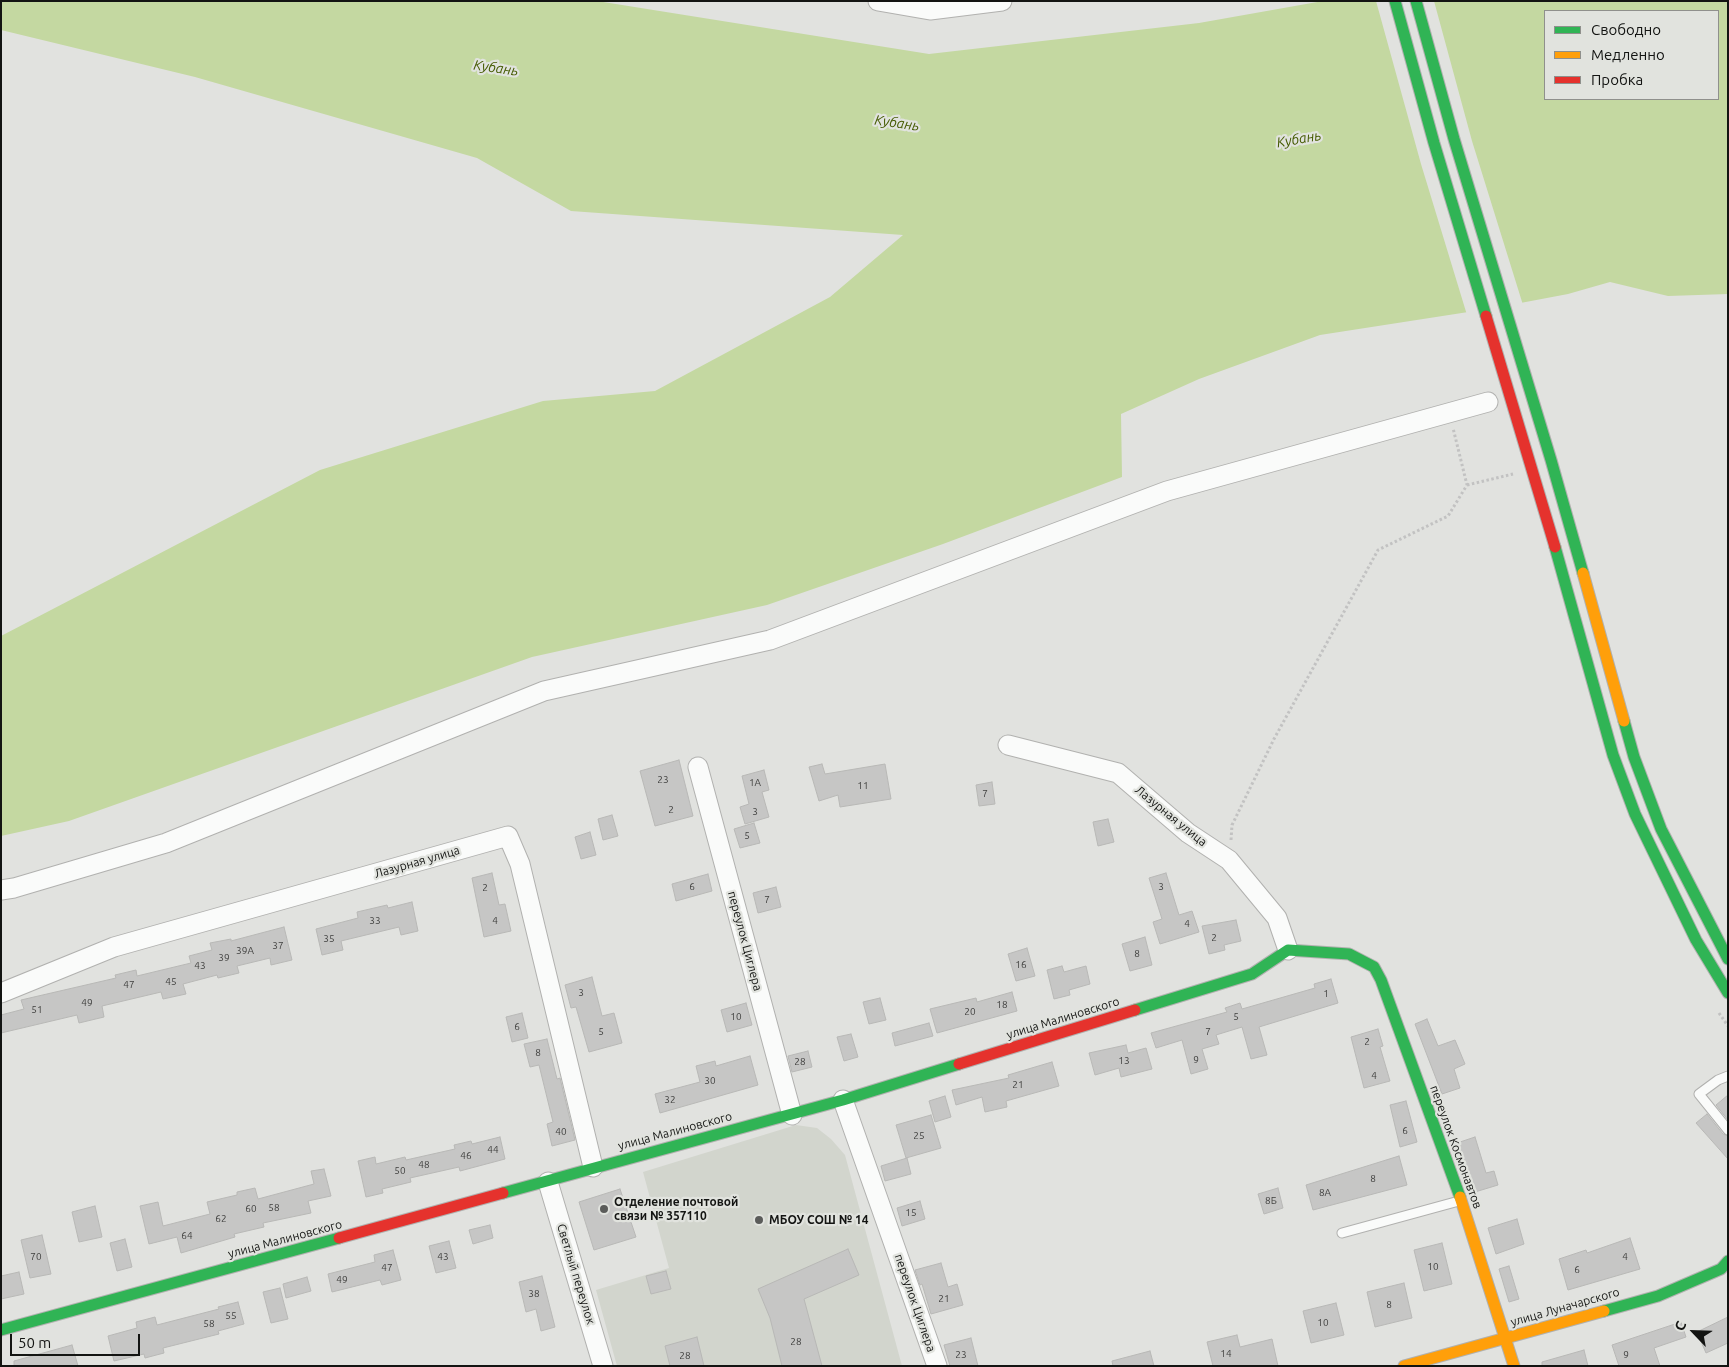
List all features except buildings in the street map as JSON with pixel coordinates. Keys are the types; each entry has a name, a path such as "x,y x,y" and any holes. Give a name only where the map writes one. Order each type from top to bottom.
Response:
{"street":[{"path":"878,1 930,10 1002,1"},
{"path":"1395,1 1434,143 1532,466 1613,755 1632,806 1696,940 1728,993"},
{"path":"1416,1 1454,139 1550,460 1634,757 1661,829 1728,960"},
{"path":"1,890 14,888 166,843 544,691 770,640 1167,491 1488,402"},
{"name":"Лазурная улица","path":"1008,745 1118,773 1188,832 1230,860 1277,918 1288,950"},
{"name":"переулок Циглера","path":"698,766 792,1114"},
{"name":"Лазурная улица","path":"1,993 114,947 508,836 520,864 593,1167"},
{"name":"улица Малиновского","path":"1,1330 843,1100 1252,974 1288,950"},
{"name":"переулок Космонавтов","path":"1288,950 1349,954 1374,967 1381,980 1461,1200 1514,1366"},
{"name":"переулок Циглера","path":"843,1100 937,1366"},
{"name":"Светлый переулок","path":"548,1182 603,1366"},
{"name":"улица Луначарского","path":"1404,1366 1658,1296 1721,1269 1728,1261"}],"lane":[{"path":"1728,1076 1718,1080 1699,1094 1728,1130"},
{"path":"1342,1233 1461,1200"}],"path":[{"path":"1449,412 1467,485"},
{"path":"1230,860 1232,825 1274,739 1378,550 1448,516 1467,485 1518,473"}],"shaded area":[{"name":"МБОУ СОШ № 14","path":"796,1125 817,1128 831,1139 845,1155 902,1366 617,1366 596,1290 669,1268 643,1172"}],"water":[{"name":"Кубань","path":"1,1 597,1 929,54 1199,23 1323,1 1728,1 1728,294 1668,296 1610,282 1568,294 1494,308 1320,335 1199,379 1121,414 1122,477 943,544 767,605 532,657 69,821 1,836 1,636 320,470 543,401 655,391 830,297 903,235 571,211 477,158 195,77 1,30"}],"pier":[{"path":"1376,1 1434,1 1472,141 1523,305 1467,315 1421,164"}],"traffic: fast":[{"path":"1395,1 1434,143 1486,316"},
{"path":"1416,1 1454,139 1551,460 1583,573"},
{"path":"1555,547 1613,755 1635,814 1696,940 1728,993"},
{"path":"1624,721 1634,757 1661,829 1728,959"},
{"path":"1135,1010 1252,974 1288,950 1349,954 1374,967 1381,980 1460,1197"},
{"path":"503,1193 843,1100 959,1064"},
{"path":"1,1330 339,1238"},
{"path":"1604,1311 1658,1296 1721,1269 1728,1261"}],"traffic: slow":[{"path":"1583,573 1624,721"},
{"path":"1460,1197 1514,1366"},
{"path":"1404,1366 1604,1311"}],"traffic: jam":[{"path":"1486,316 1555,547"},
{"path":"959,1064 1135,1010"},
{"path":"339,1238 503,1193"}],"place":[{"name":"Отделение почтовой связи № 357110","path":"604,1209"},
{"name":"МБОУ СОШ № 14","path":"759,1220"}]}
